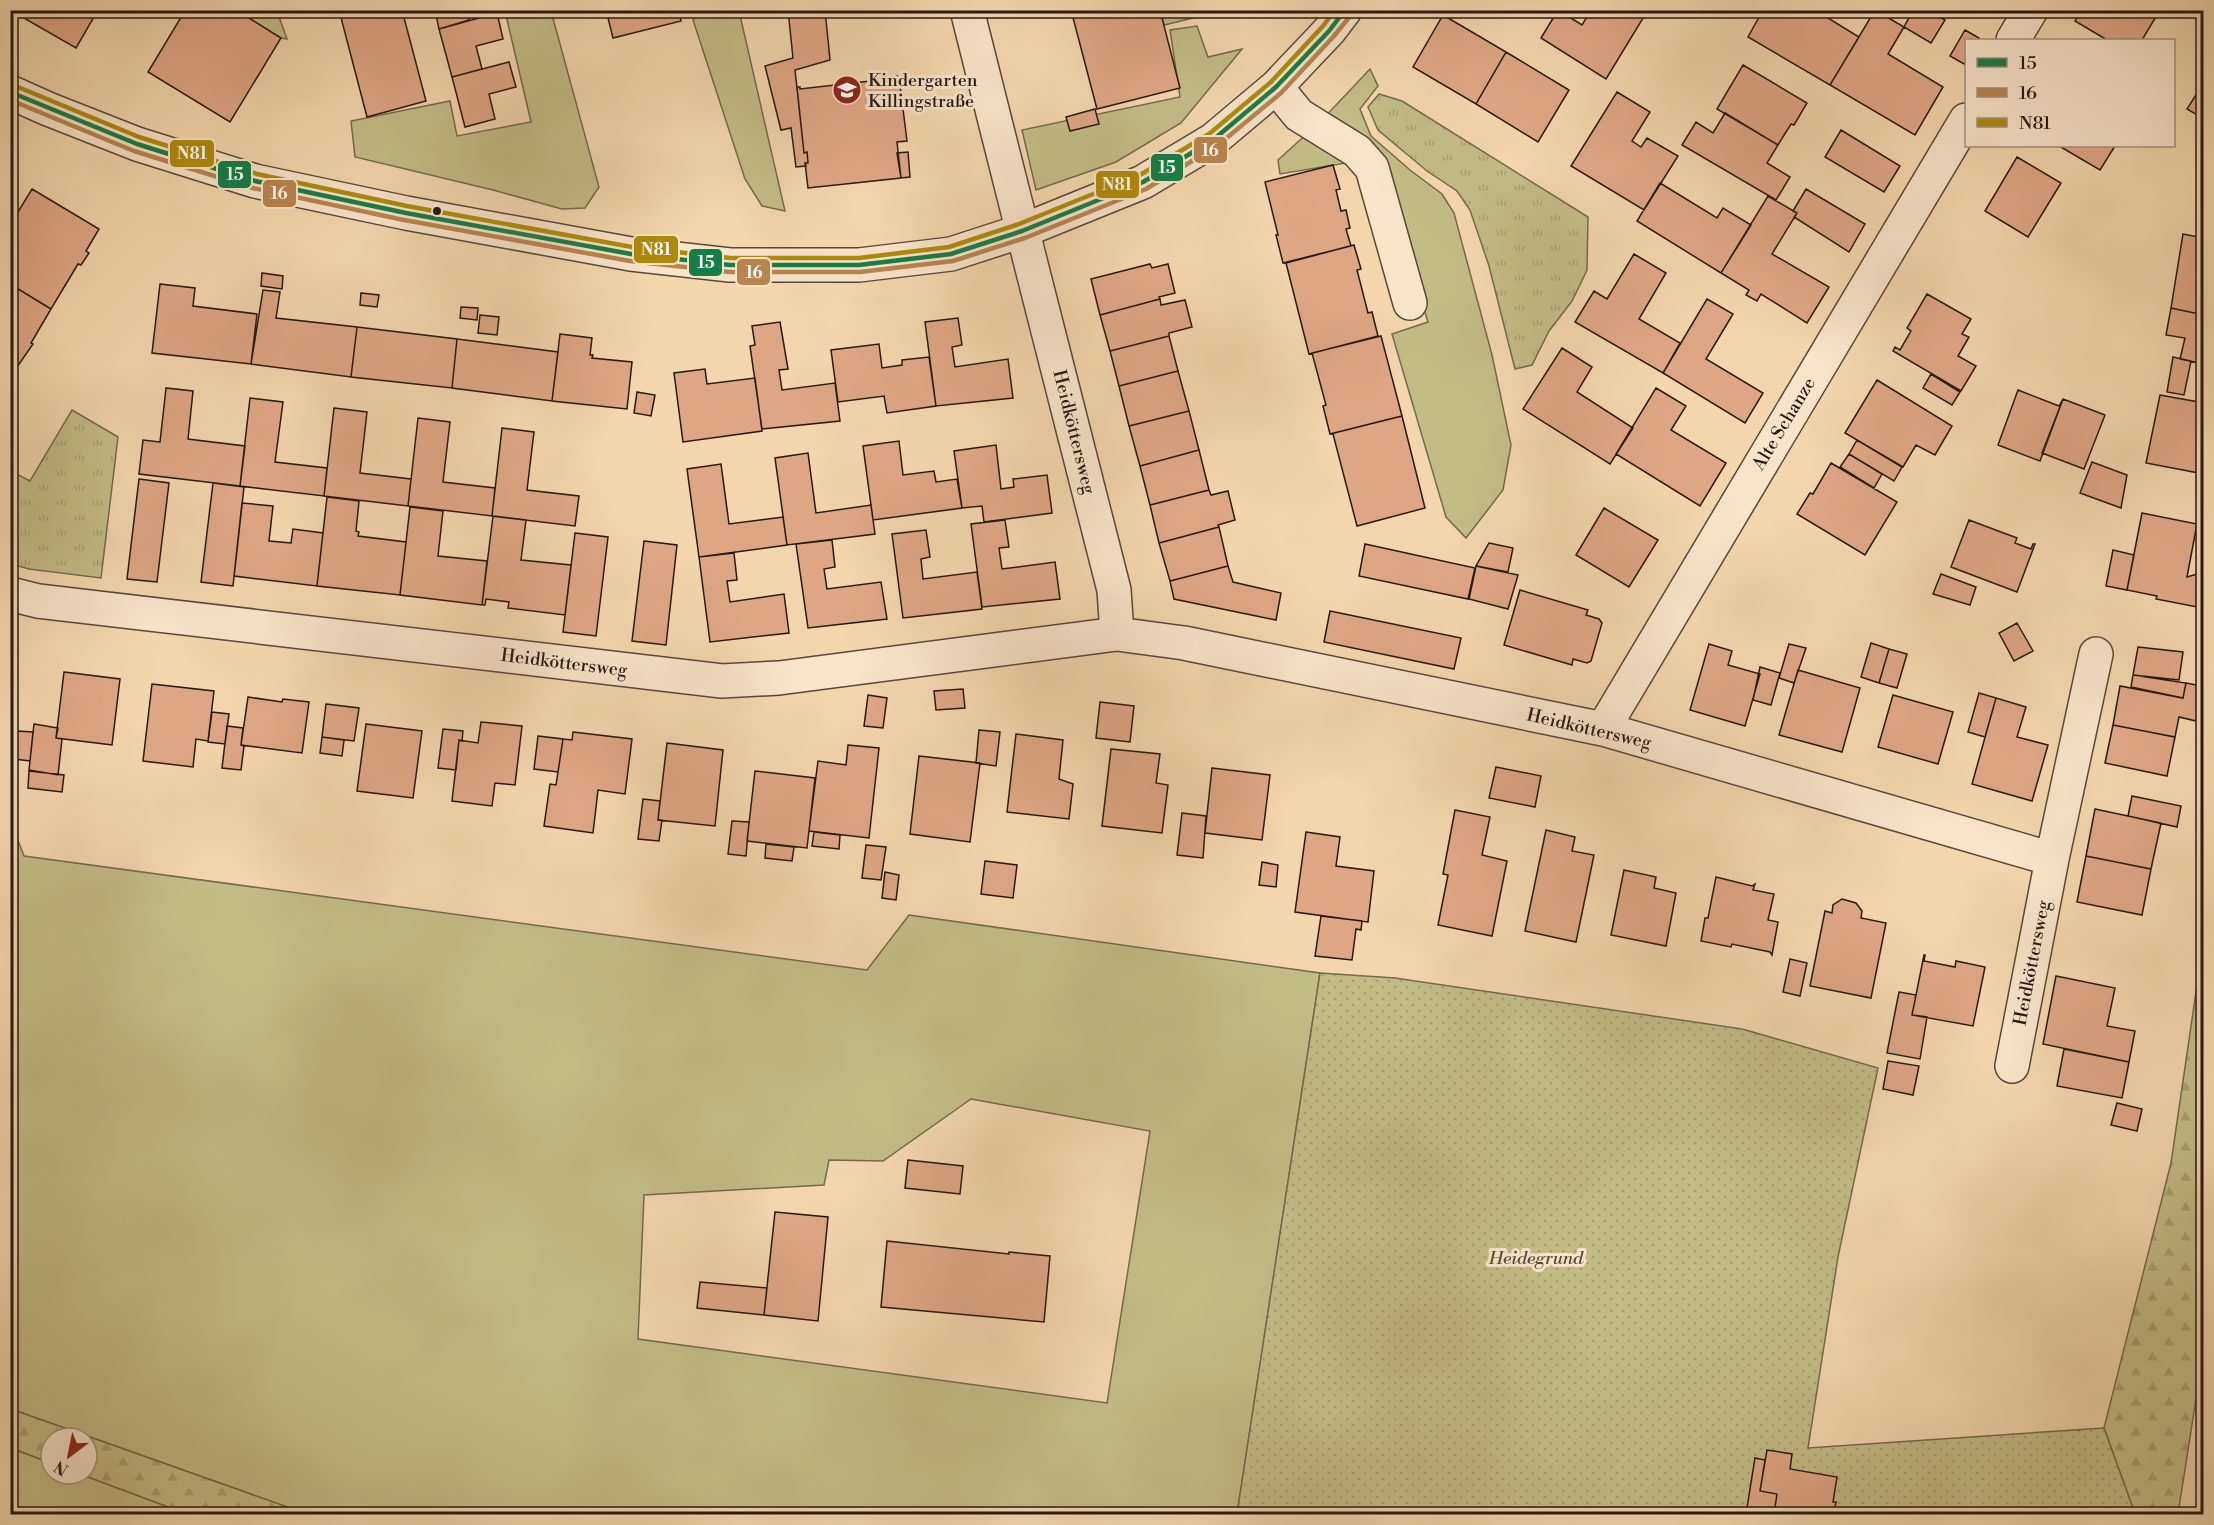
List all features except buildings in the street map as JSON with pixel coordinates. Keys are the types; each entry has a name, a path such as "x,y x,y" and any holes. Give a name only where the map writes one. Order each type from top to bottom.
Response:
{"street":[{"name":"Heidköttersweg","path":"967,10 1114,590 1117,634"},
{"path":"10,92 137,144 255,181 406,213 631,254 730,265 860,265 951,254 1022,231 1143,182 1213,140 1276,87 1329,32 1345,10"},
{"path":"2014,39 2031,10"},
{"path":"1276,87 1299,114 1357,151 1372,168 1410,303"},
{"name":"Alte Schanze","path":"1603,729 1965,122"},
{"name":"Heidköttersweg","path":"10,594 38,601 722,681 778,678 1117,634 1184,643 1603,729 2052,859"},
{"name":"Heidköttersweg","path":"2012,1066 2052,859 2096,654"}],"green space":[{"path":"702,10 739,11 785,211 762,206 745,179 693,20"},
{"path":"1226,10 1164,25 1160,11"},
{"path":"236,11 277,11 287,39 281,38"},
{"path":"505,11 551,11 599,187 585,208 562,209 355,157 351,121 450,101 457,136 531,122"},
{"path":"1197,26 1208,57 1242,49 1181,123 1116,162 1036,190 1022,130 1180,97 1170,30"},
{"path":"1370,69 1378,86 1360,109 1371,136 1442,194 1454,213 1492,355 1511,445 1503,490 1466,538 1446,517 1392,334 1428,322 1376,158 1280,174 1278,160 1320,122"},
{"path":"1379,94 1402,101 1588,217 1587,270 1572,301 1549,331 1532,365 1515,369 1489,266 1470,210 1457,191 1427,171 1378,130 1368,107"},
{"path":"72,410 118,437 101,578 29,569 11,564 11,471 30,481"},
{"path":"10,820 24,856 867,970 909,915 1320,973 1237,1514 307,1514 99,1440 99,1426 59,1426 11,1409","holes":["971,1099 1150,1131 1107,1403 638,1339 644,1195 824,1185 829,1160 883,1161"]},
{"path":"2203,944 2203,1354 2178,1514 2135,1514 2104,1428 2171,1163"},
{"name":"Heidegrund","path":"1320,973 1395,978 1742,1029 1878,1068 1838,1257 1808,1448 2104,1428 2135,1514 1237,1514"},
{"path":"10,1409 58,1426 39,1426 39,1458 11,1448"},
{"path":"99,1440 307,1514 187,1514 99,1481"},
{"path":"10,1448 39,1459 39,1486 99,1486 99,1481 187,1514 11,1514"}],"transit line":[{"name":"N81","path":"13,85 139,137 257,174 407,206 632,247 730,258 859,258 949,247 1019,224 1140,175 1209,134 1271,82 1335,10"},
{"name":"15","path":"10,92 137,144 255,181 406,213 631,254 730,265 859,265 951,254 1022,231 1143,182 1213,140 1276,87 1329,31 1345,10"},
{"name":"16","path":"10,100 134,151 253,188 404,220 630,261 730,272 860,272 953,261 1025,238 1146,189 1217,146 1281,93 1351,15"}],"place":[{"name":"Kindergarten Killingstraße","path":"847,90"}]}
